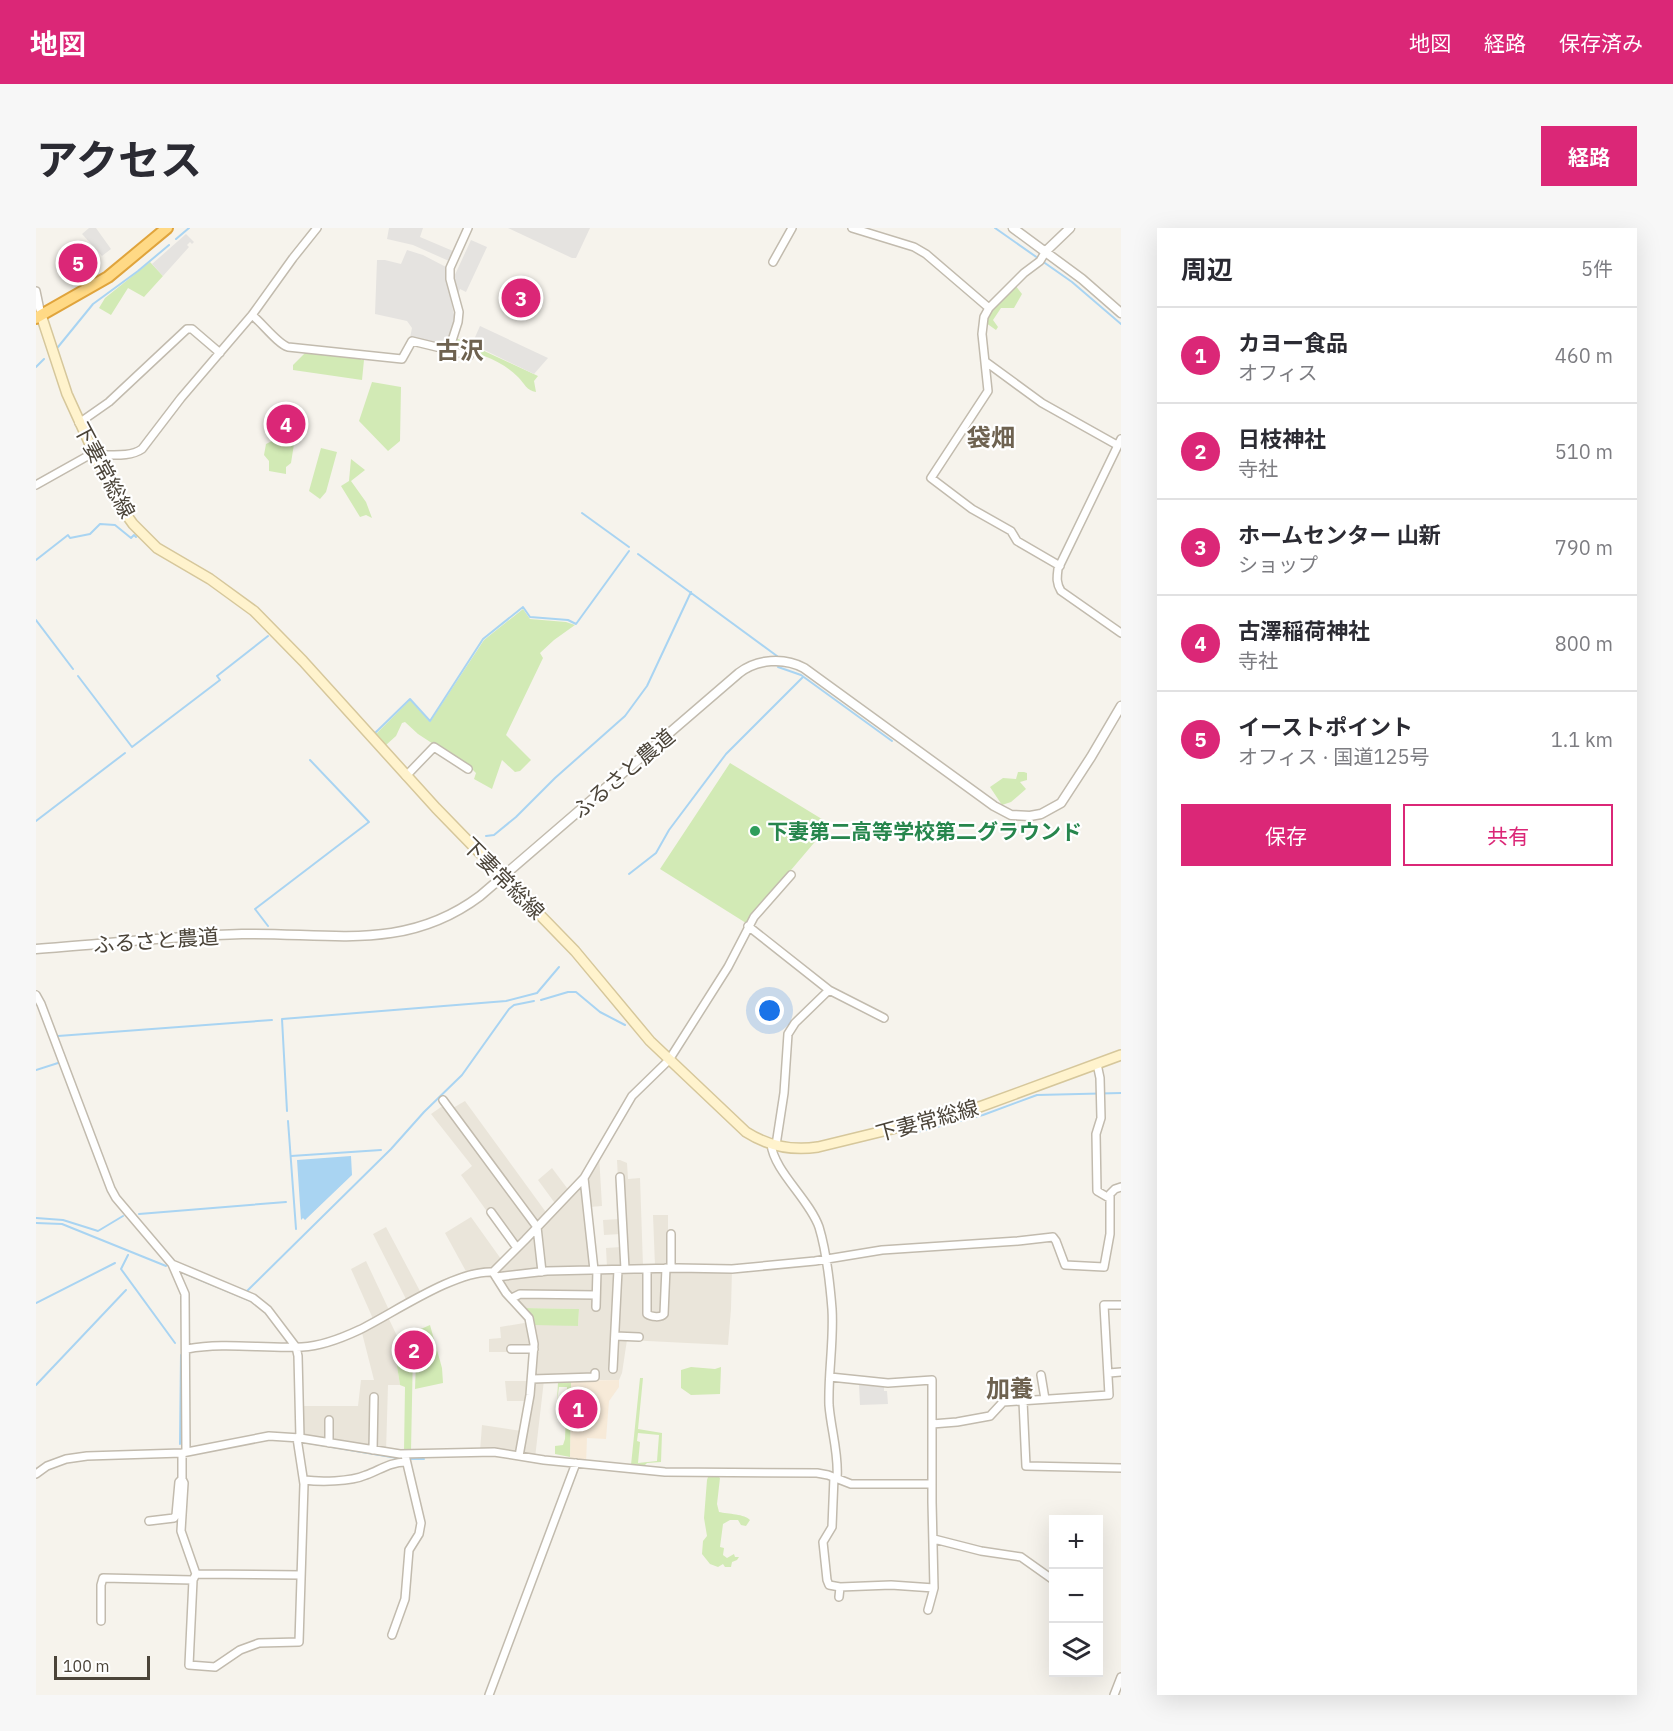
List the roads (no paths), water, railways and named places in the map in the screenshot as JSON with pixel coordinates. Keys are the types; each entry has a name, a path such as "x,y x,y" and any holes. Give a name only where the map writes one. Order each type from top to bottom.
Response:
{"highway":[{"path":"38,316 108,277 167,228"}],"main road":[{"name":"下妻常総線","path":"38,316 60,378 93,454 123,510 141,532 157,548 210,579 254,611 303,661 406,776 589,965 624,1011 669,1060 753,1137 774,1145 799,1149 818,1147 943,1118 1017,1094 1121,1055"}],"street":[{"path":"36,485 93,454 123,455 139,451 252,315 317,228"},
{"path":"449,350 459,312 450,280 450,268 468,228"},
{"path":"773,262 792,228"},
{"path":"1012,228 1043,256 1082,279 1121,314"},
{"path":"1059,566 1017,541 1011,531 972,509 931,478 988,391 981,325 989,308 1070,228"},
{"path":"858,229 926,254 989,308"},
{"path":"36,291 38,316"},
{"path":"252,315 281,344 288,346 402,359 412,341 469,356"},
{"path":"79,423 113,398 187,329 192,329 220,353"},
{"path":"986,362 1042,403 1119,442 1059,566 1056,578 1057,586 1061,591 1121,633"},
{"name":"ふるさと農道","path":"36,949 242,934 369,936 396,934 429,925 473,902 739,673 756,664 783,662 804,668 994,806 1020,816 1041,814 1063,801 1121,706"},
{"path":"406,776 434,747 468,769"},
{"path":"494,1274 584,1178 632,1096 669,1060 728,967 748,926 791,875"},
{"path":"748,926 829,990 884,1018"},
{"path":"829,990 795,1023 788,1034 784,1093 774,1145 774,1157 818,1224 832,1308 830,1406 836,1478 832,1527 823,1542 827,1583 840,1587 891,1584 934,1588"},
{"path":"36,995 111,1189 172,1264 185,1294 187,1349 181,1531 194,1577 189,1665 215,1666 240,1650 258,1643 299,1642 304,1480 298,1438 298,1356 296,1347 268,1310 253,1298 172,1264"},
{"path":"1097,1064 1101,1094 1101,1118 1096,1140 1097,1191 1109,1198"},
{"path":"443,1100 537,1227 542,1272"},
{"path":"584,1178 595,1270 596,1307"},
{"path":"613,1369 615,1314 621,1270 620,1178"},
{"path":"187,1349 210,1346 307,1346 360,1329 457,1279 478,1272 494,1274 669,1268 732,1269 882,1250 1053,1237 1065,1265 1104,1267 1110,1234 1109,1198 1112,1191 1121,1187"},
{"path":"491,1212 517,1248"},
{"path":"647,1269 647,1314 660,1316 664,1314 670,1234"},
{"path":"494,1274 506,1293 529,1318 534,1349 532,1379 519,1456"},
{"path":"512,1298 520,1294 596,1295"},
{"path":"932,1424 990,1416 1003,1402 1109,1395 1104,1305 1121,1305"},
{"path":"615,1336 639,1337"},
{"path":"511,1349 534,1349"},
{"path":"1109,1373 1121,1372"},
{"path":"532,1379 595,1377 595,1373"},
{"path":"1041,1375 1045,1399"},
{"path":"830,1377 882,1383 932,1380 934,1588 927,1610"},
{"path":"373,1450 374,1397"},
{"path":"1023,1401 1026,1466 1121,1468"},
{"path":"329,1420 329,1443"},
{"path":"36,1474 66,1459 87,1456 184,1453 259,1437 298,1438 373,1450 406,1458"},
{"path":"304,1480 320,1481 359,1477 406,1458 480,1451 665,1472 817,1473 860,1484 932,1484"},
{"path":"393,1635 405,1599 409,1550 419,1534 421,1523 406,1458"},
{"path":"489,1695 576,1463"},
{"path":"149,1521 174,1518 179,1482 182,1479"},
{"path":"934,1539 981,1551 1022,1557 1049,1577"},
{"path":"101,1621 103,1578 302,1575"},
{"path":"839,1597 840,1587"},
{"path":"1114,1695 1121,1677"}],"water":[{"path":"351,1156 352,1175 305,1220 303,1218 301,1220 297,1160"}],"waterway":[{"path":"176,239 189,228"},
{"path":"995,228 1072,282 1121,324"},
{"path":"58,347 93,304 169,245"},
{"path":"36,367 44,359"},
{"path":"582,513 629,547"},
{"path":"36,560 68,535 70,538 90,534 100,524 115,525 131,538 134,535 136,537"},
{"path":"375,733 410,699 430,721 483,639 523,607 530,617 568,620 576,624 629,551"},
{"path":"638,554 777,656"},
{"path":"486,836 494,835 516,817 555,778 625,716 647,686 691,592"},
{"path":"36,620 73,669"},
{"path":"78,676 132,747 220,680 217,676 268,636"},
{"path":"778,667 801,675 892,741"},
{"path":"629,874 656,853 669,830 726,754 803,677"},
{"path":"36,821 125,753"},
{"path":"268,926 255,909 369,822 310,760"},
{"path":"287,1111 282,1019 506,1001 537,993 559,967"},
{"path":"541,1000 576,992 600,1012 625,1025"},
{"path":"247,1291 391,1149 424,1112 462,1075 509,1009 514,1005 534,1001"},
{"path":"58,1036 272,1020"},
{"path":"36,1070 58,1063"},
{"path":"913,1133 983,1115 1037,1095 1121,1093"},
{"path":"288,1121 296,1229"},
{"path":"291,1156 381,1150"},
{"path":"139,1214 286,1202"},
{"path":"36,1218 63,1220 98,1231 123,1216"},
{"path":"36,1223 62,1224 166,1266"},
{"path":"128,1255 121,1269 175,1343"},
{"path":"36,1303 115,1263"},
{"path":"179,1271 251,1301 265,1312 289,1343"},
{"path":"36,1385 126,1290"},
{"path":"180,1444 181,1355"},
{"path":"303,1442 403,1459"},
{"path":"409,1459 424,1459"},
{"path":"178,1516 178,1528"}],"place":[{"name":"イーストポイント","path":"78,263"},
{"name":"ホームセンター 山新","path":"521,298"},
{"name":"古澤稲荷神社","path":"286,424"},
{"name":"下妻第二高等学校第二グラウンド","path":"755,831"},
{"name":"日枝神社","path":"414,1350"},
{"name":"カヨー食品","path":"578,1409"}],"district":[{"name":"古沢","path":"460,350"},
{"name":"袋畑","path":"991,437"},
{"name":"加養","path":"1010,1388"}]}
